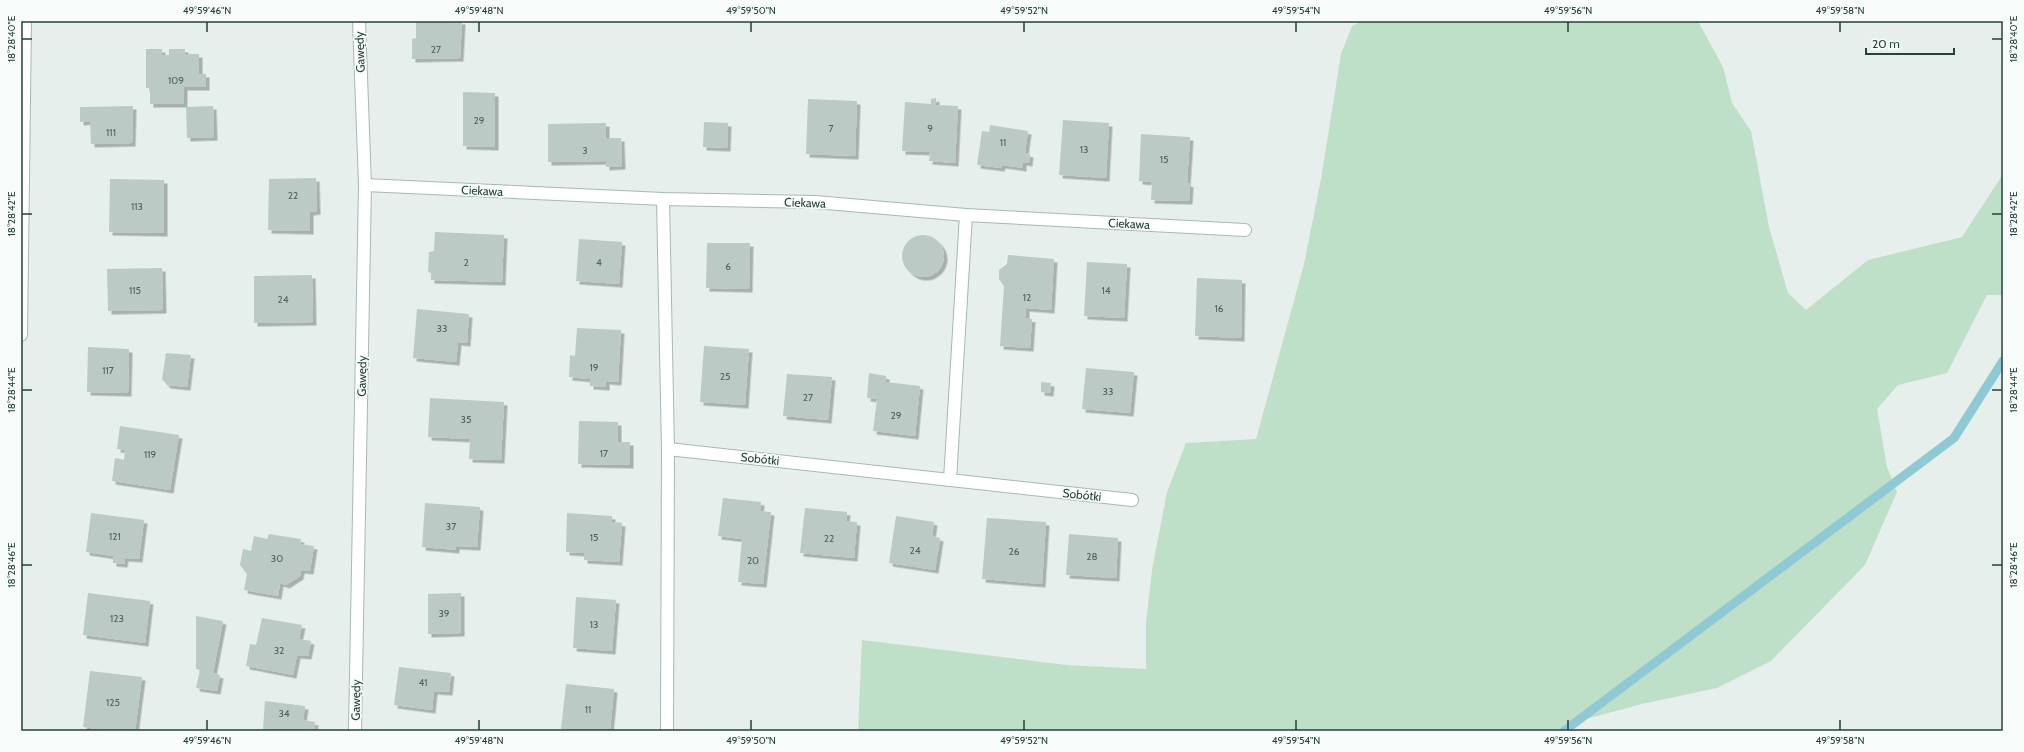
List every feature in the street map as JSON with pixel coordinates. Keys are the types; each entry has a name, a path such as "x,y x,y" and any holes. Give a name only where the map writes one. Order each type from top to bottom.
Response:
{"street":[{"path":"21,335 25,21"},
{"name":"Gawędy","path":"355,731 365,185 359,21"},
{"name":"Ciekawa","path":"365,185 663,199 815,202 966,215 1245,230"},
{"path":"663,199 668,449 667,731"},
{"path":"950,480 966,215"},
{"name":"Sobótki","path":"668,449 1132,500"}],"green space":[{"path":"1362,21 1698,21 1723,67 1732,103 1751,131 1769,227 1788,293 1806,310 1868,260 1962,237 2003,174 2003,295 1987,295 1947,373 1898,385 1877,409 1887,467 1897,492 1865,565 1771,661 1717,688 1642,704 1571,723 1556,731 858,731 862,640 1066,665 1146,669 1146,623 1152,570 1167,492 1186,443 1256,439 1304,264 1321,179 1341,54 1352,26"}],"building":[{"path":"416,21 462,21 460,58 412,59 412,39 416,38"},
{"path":"146,49 162,49 162,55 169,55 169,49 185,49 185,54 199,54 199,74 206,74 206,87 184,87 184,104 150,104 150,88 146,88"},
{"path":"463,92 495,93 495,147 463,146"},
{"path":"936,98 936,105 958,106 955,163 929,161 930,152 902,151 905,102 931,104 931,99"},
{"path":"808,99 857,101 855,156 806,154"},
{"path":"133,106 132,143 91,144 90,121 80,122 80,107"},
{"path":"213,106 214,137 187,138 186,107"},
{"path":"1063,120 1109,123 1106,178 1059,175"},
{"path":"704,122 728,123 727,148 703,147"},
{"path":"606,123 606,138 621,138 622,166 606,167 606,161 548,162 548,124"},
{"path":"990,125 1028,131 1025,153 1030,154 1029,163 1023,162 1023,168 1002,165 1001,168 977,165 982,131 989,132"},
{"path":"1141,134 1190,137 1187,183 1190,184 1189,201 1151,200 1152,182 1139,181"},
{"path":"316,178 317,211 310,212 310,231 268,230 269,179"},
{"path":"110,179 164,180 164,233 109,232"},
{"path":"435,232 504,235 502,282 431,280 431,273 428,272 429,252 434,251"},
{"path":"923,235 938,241 944,256 938,271 923,277 908,271 902,256 908,241"},
{"path":"579,239 622,242 619,284 576,281"},
{"path":"707,243 750,243 749,289 706,288"},
{"path":"1008,255 1054,259 1051,310 1026,308 1026,318 1032,319 1030,348 1000,346 1004,286 999,279 999,270 1007,264"},
{"path":"1087,262 1127,264 1124,318 1084,316"},
{"path":"162,268 163,310 108,311 107,269"},
{"path":"312,275 313,322 254,323 254,276"},
{"path":"1197,278 1242,280 1241,338 1195,336"},
{"path":"417,309 469,314 467,343 458,342 456,362 413,358"},
{"path":"577,328 621,330 618,382 606,381 606,387 590,386 590,379 569,377 570,355 575,356"},
{"path":"704,346 749,349 745,405 700,402"},
{"path":"88,347 129,349 128,393 87,392"},
{"path":"166,353 191,355 187,387 167,385 162,379"},
{"path":"1086,368 1134,372 1130,413 1082,409"},
{"path":"869,373 886,376 886,382 920,386 915,436 873,431 877,399 867,398"},
{"path":"787,374 832,377 828,420 783,416"},
{"path":"1041,382 1051,383 1050,393 1041,392"},
{"path":"430,398 504,402 501,460 469,459 470,439 428,437"},
{"path":"579,421 618,422 618,442 630,442 630,465 578,464"},
{"path":"120,426 179,435 170,490 112,481 115,458 124,460 125,450 117,449"},
{"path":"723,498 761,502 760,511 771,512 763,584 738,582 742,539 718,536"},
{"path":"425,503 480,507 477,547 456,546 456,550 422,547"},
{"path":"805,508 847,512 846,521 857,522 854,558 800,553"},
{"path":"91,513 144,520 139,559 125,558 124,564 113,563 113,556 86,552"},
{"path":"567,513 612,516 612,522 622,523 619,562 584,560 584,553 566,552"},
{"path":"896,516 934,522 932,536 940,538 935,570 889,563"},
{"path":"987,518 1046,522 1042,584 982,579"},
{"path":"269,534 301,539 300,544 314,546 310,571 301,570 300,576 286,585 280,583 278,596 244,590 247,574 240,565 243,549 251,551 254,536 267,539"},
{"path":"1069,534 1118,538 1116,578 1066,575"},
{"path":"88,593 150,601 145,643 83,635"},
{"path":"461,593 461,633 428,634 428,594"},
{"path":"576,597 616,600 612,651 573,648"},
{"path":"196,616 223,621 213,673 220,675 217,691 196,688 200,670 196,669"},
{"path":"262,618 302,625 299,639 311,641 308,656 297,655 293,675 246,666 250,644 256,645"},
{"path":"399,667 451,673 449,692 434,691 432,710 394,705"},
{"path":"90,671 142,677 135,731 114,731 83,727"},
{"path":"566,684 614,689 610,731 561,729"},
{"path":"265,701 305,706 303,720 315,722 314,731 255,731 256,729 263,730"}],"waterway":[{"path":"1564,731 1954,438 2003,361"}]}
